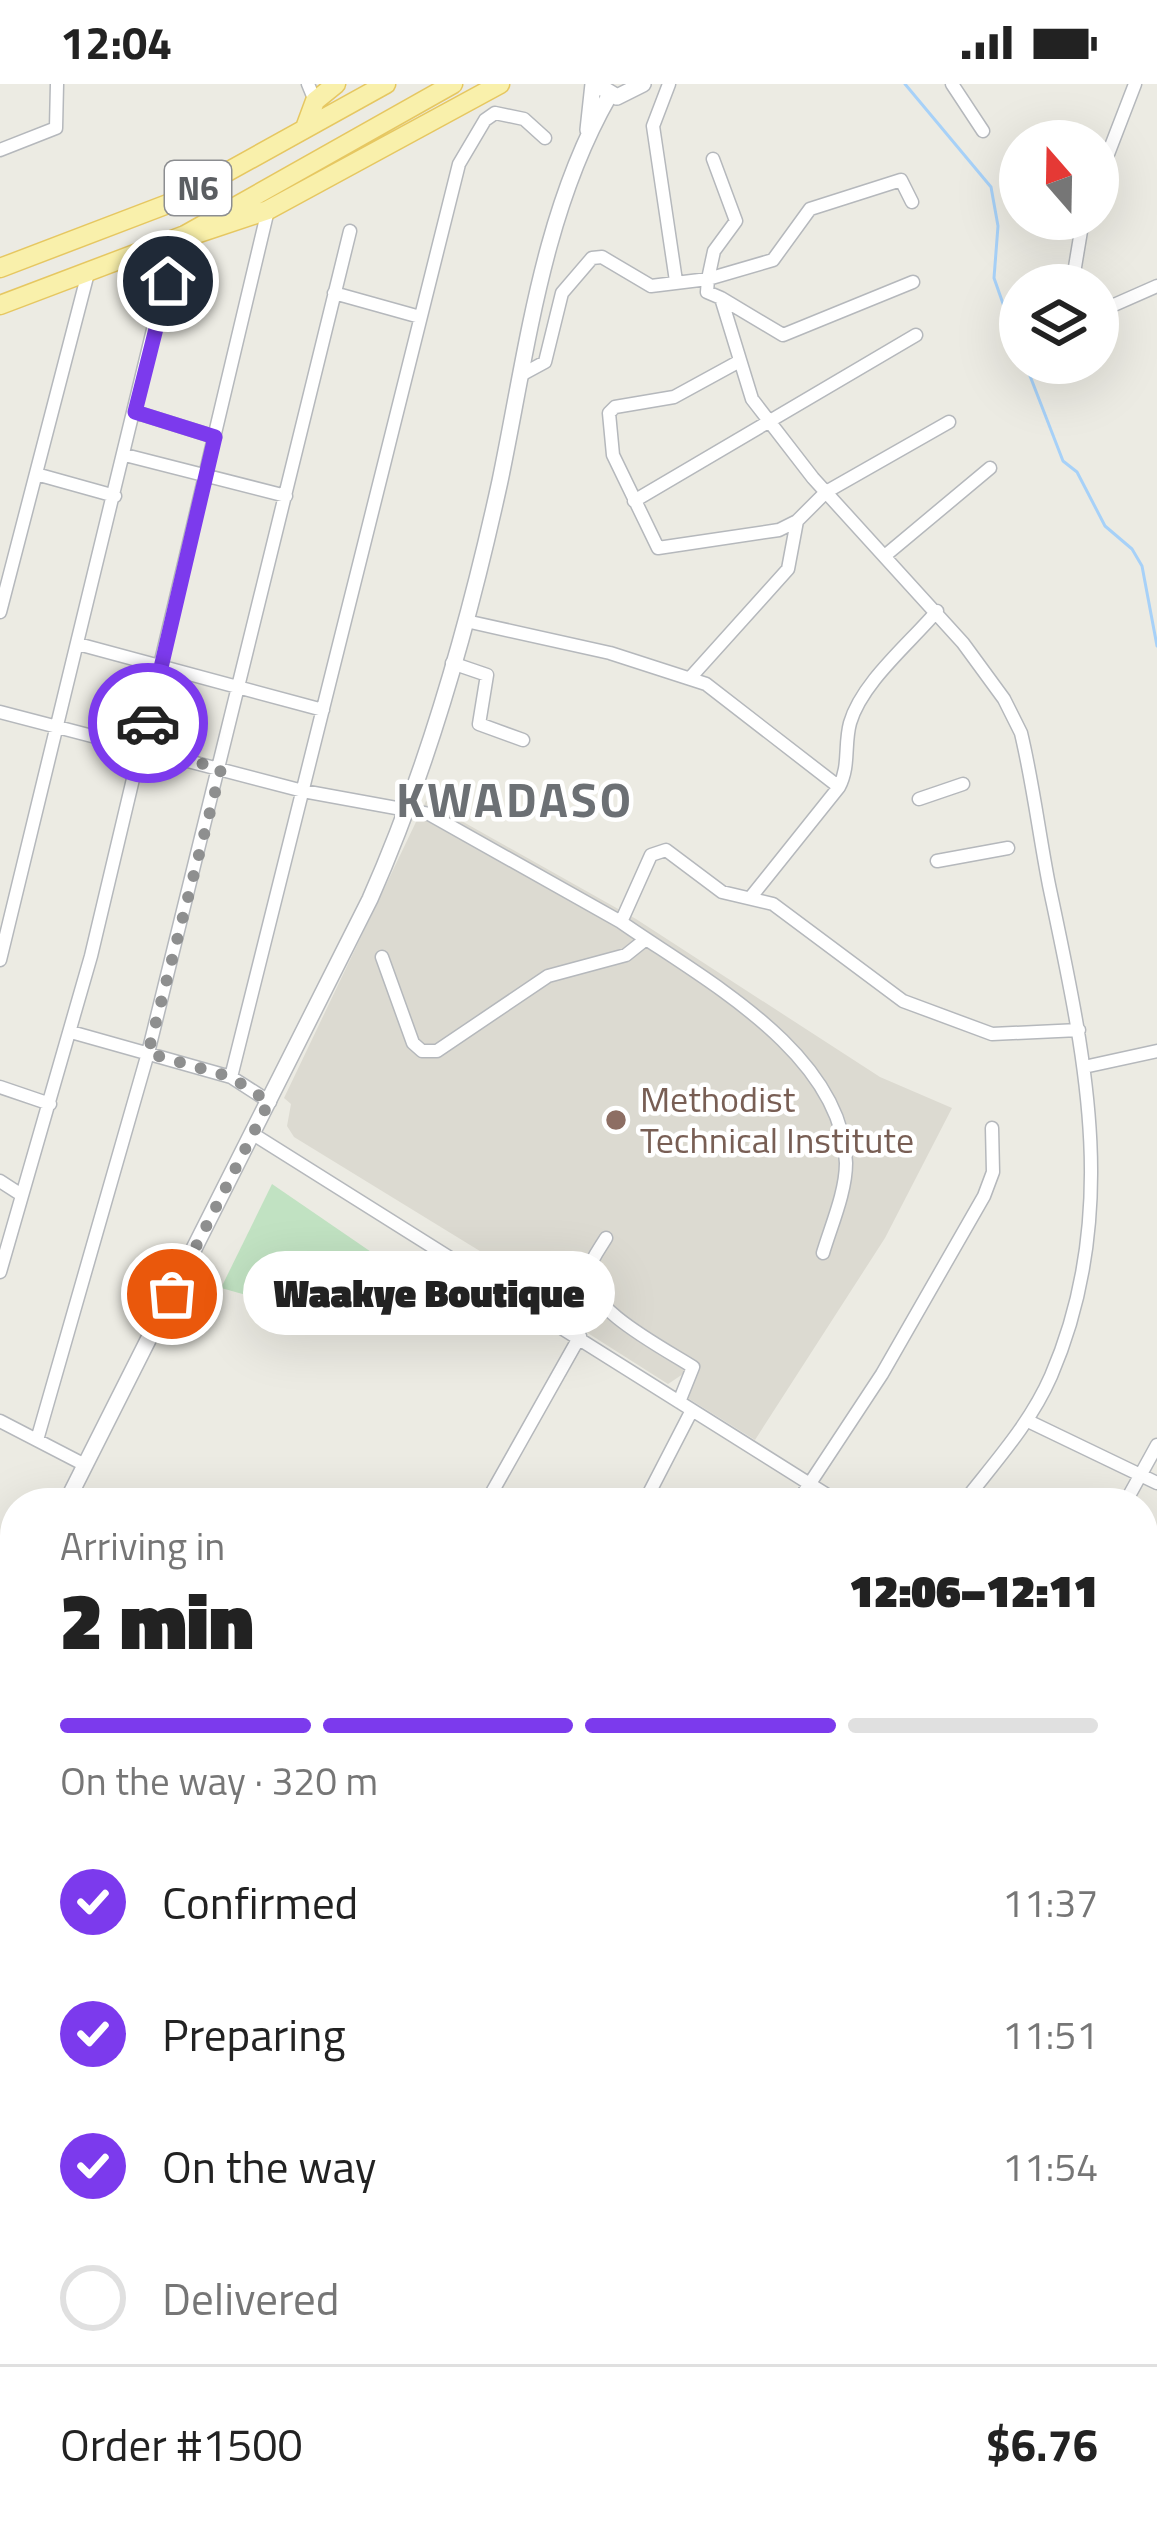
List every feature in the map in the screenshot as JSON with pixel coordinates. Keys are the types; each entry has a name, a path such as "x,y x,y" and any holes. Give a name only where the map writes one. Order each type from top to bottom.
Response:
{"main road":[{"path":"304,128 312,93 336,84"},
{"name":"N6","path":"0,268 173,202 386,84"},
{"name":"N6","path":"0,306 180,237 453,84"},
{"path":"180,237 218,230 268,210 500,84"}],"street":[{"path":"0,150 56,128 57,84"},
{"path":"74,1488 269,1102 408,813 466,621 542,272 599,88 625,96 643,84"},
{"path":"669,84 653,126 676,281"},
{"path":"952,84 983,131"},
{"path":"1119,125 1135,84"},
{"path":"231,1077 459,164 485,120 502,112 524,119 544,137"},
{"path":"713,160 736,221 715,251 707,292 788,334 913,282"},
{"path":"521,375 544,362 562,293 592,258 602,257 651,286 708,279 773,260 804,215 816,206 901,180 912,202"},
{"path":"0,1272 71,1032 143,747 268,210"},
{"path":"37,1440 148,1053 350,231"},
{"path":"0,960 180,237"},
{"path":"0,612 88,273"},
{"path":"1119,302 1157,286"},
{"path":"334,292 420,316"},
{"path":"721,298 738,362 767,420 826,492 937,611 1004,699 1021,733 1084,1067 1095,1161 1093,1203 1074,1306 1054,1370 1028,1421 975,1488"},
{"path":"634,501 916,335"},
{"path":"738,362 674,397 615,407 609,413 613,455 658,548 769,533 797,521 826,492 949,422"},
{"path":"135,412 215,437"},
{"path":"125,455 286,496"},
{"path":"887,554 990,468"},
{"path":"36,475 115,496"},
{"path":"691,678 788,569 797,521"},
{"path":"751,897 838,787 847,767 850,722 873,686 937,611"},
{"path":"466,621 610,653 691,678 720,692 838,787"},
{"path":"78,644 323,710"},
{"path":"452,663 487,675 479,724 523,740"},
{"path":"0,712 303,791 429,814 621,922 757,1018 809,1065 846,1164 824,1253"},
{"path":"919,799 963,784"},
{"path":"937,861 1008,848"},
{"path":"621,922 651,855 661,849 722,892 772,904 903,1001 992,1034 1078,1030"},
{"path":"382,957 413,1043 422,1051 437,1051 548,976 621,957 646,939"},
{"path":"71,1032 231,1077 269,1102"},
{"path":"1084,1067 1157,1051"},
{"path":"0,1087 50,1104"},
{"path":"807,1488 882,1374 985,1196 993,1172 992,1128"},
{"path":"253,1134 816,1488"},
{"path":"0,1181 20,1194"},
{"path":"606,1238 588,1271 589,1283 603,1308 693,1367 679,1402"},
{"path":"494,1488 580,1336"},
{"path":"652,1488 692,1410"},
{"path":"0,1421 85,1466"},
{"path":"1028,1421 1157,1483"},
{"path":"1135,1488 1157,1445"}],"shaded area":[{"name":"Methodist Technical Institute","path":"426,801 636,919 880,1077 952,1108 885,1238 755,1440 686,1397 690,1377 683,1374 668,1384 583,1330 588,1309 581,1303 571,1307 294,1137 287,1126 291,1104 284,1098"}],"green space":[{"path":"272,1184 396,1269 349,1324 221,1288"}],"waterway":[{"path":"905,84 991,187 998,226 994,278 999,292"},
{"path":"1033,384 1063,461 1077,472 1105,526 1132,549 1142,566 1157,646"}],"way so far":[{"path":"148,723 143,747 221,769 148,1053 231,1077 269,1102 172,1294"}],"place":[{"name":"Methodist Technical Institute","path":"616,1120"},
{"name":"Waakye Boutique","path":"172,1294"}],"district":[{"name":"KWADASO","path":"515,800"}],"route":[{"path":"148,723 215,437 135,412 168,281"}]}
